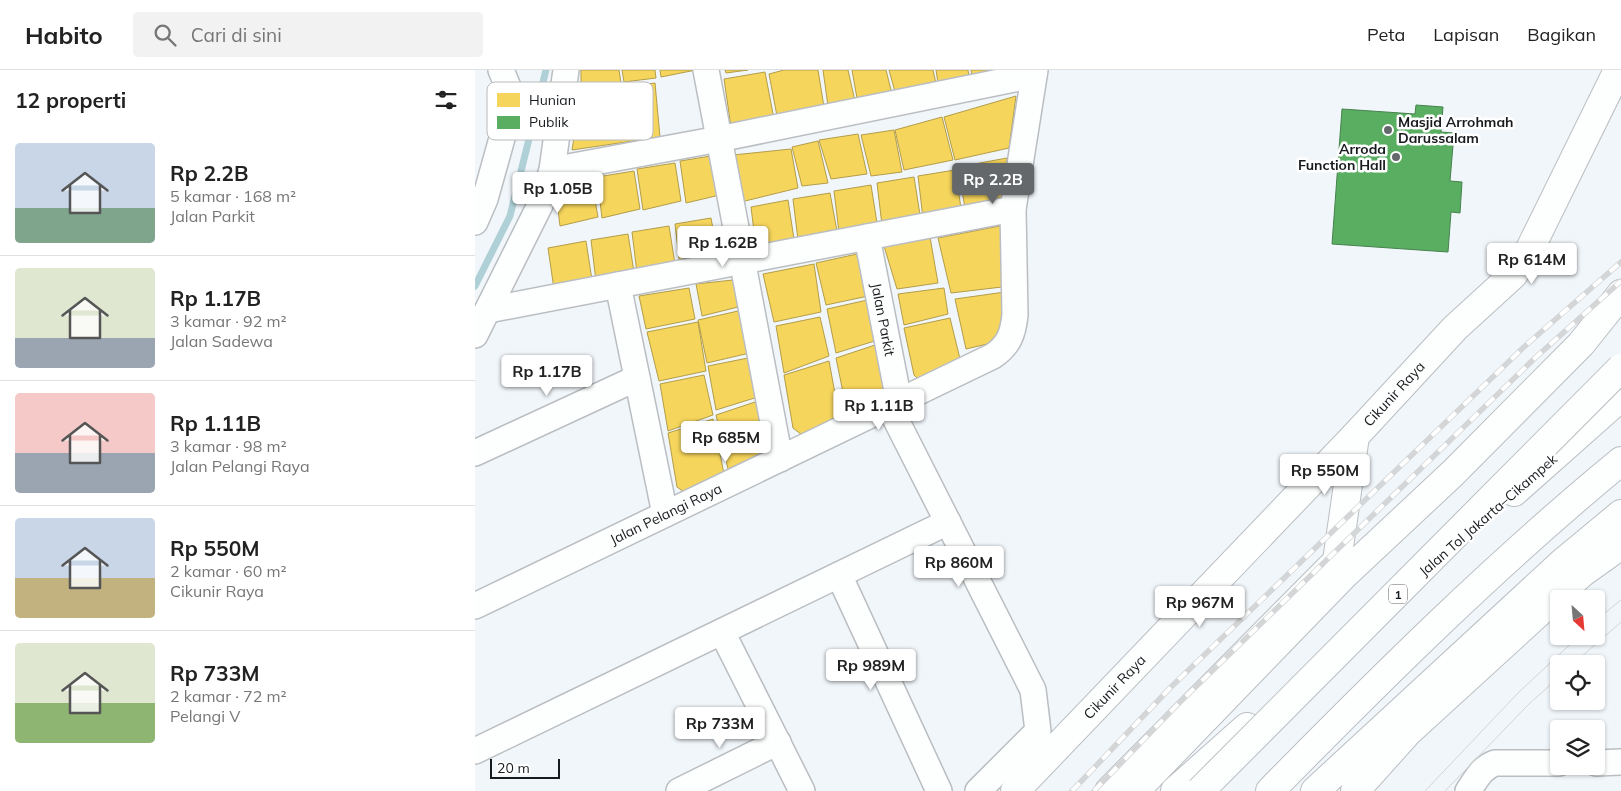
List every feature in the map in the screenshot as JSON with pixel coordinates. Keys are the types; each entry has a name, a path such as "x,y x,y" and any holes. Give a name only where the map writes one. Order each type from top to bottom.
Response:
{"main road":[{"name":"Cikunir Raya","path":"1015,791 1355,436 1455,328 1513,275 1528,252 1618,70"},
{"path":"1135,791 1344,575 1453,473 1581,344 1621,294"},
{"path":"1158,791 1621,314"},
{"path":"1199,791 1621,368"},
{"name":"Jalan Tol Jakarta–Cikampek","path":"1175,791 1621,397"},
{"path":"1109,791 1337,561 1355,436"},
{"path":"1270,791 1370,689 1544,525 1621,461"},
{"path":"1544,525 1621,478"},
{"path":"1315,791 1562,563 1621,514"},
{"path":"1355,791 1408,732 1582,572 1621,545"}],"street":[{"path":"501,70 506,82"},
{"path":"706,70 780,459"},
{"path":"488,310 1013,209 1035,72 719,139 552,170"},
{"path":"475,222 500,140"},
{"path":"475,335 540,205 552,170 556,140"},
{"name":"Jalan Pelangi Raya","path":"475,606 993,356 1005,348 1013,332 1015,315 1013,209"},
{"name":"Jalan Parkit","path":"867,237 894,404 948,522 1033,690 1038,731 978,791"},
{"path":"618,285 665,514"},
{"path":"475,453 637,378"},
{"path":"475,751 948,522"},
{"path":"839,575 939,791"},
{"path":"722,632 802,791"},
{"path":"679,791 778,742"},
{"path":"1605,762 1621,762"},
{"path":"1468,791 1482,770 1495,763 1550,763"}],"building: Hunian":[{"path":"581,70 619,70 621,82 581,82"},
{"path":"622,70 655,70 656,78 624,82"},
{"path":"660,70 696,70 661,77"},
{"path":"725,70 748,70 726,73"},
{"path":"784,70 818,70 824,107 777,116 769,74"},
{"path":"823,70 848,70 855,101 828,106"},
{"path":"852,70 886,70 893,98 858,104"},
{"path":"889,70 933,70 937,88 897,99"},
{"path":"936,70 968,70 969,76 938,83"},
{"path":"971,70 998,70 972,76"},
{"path":"765,72 774,119 731,127 724,79"},
{"path":"653,83 655,83 660,137 653,138"},
{"path":"1016,96 1009,148 955,160 944,117"},
{"path":"942,117 953,160 904,170 895,130"},
{"path":"894,130 902,172 871,176 861,135"},
{"path":"858,134 867,174 831,179 819,140"},
{"path":"574,140 640,140 572,150"},
{"path":"818,141 828,183 802,186 792,147"},
{"path":"791,149 798,188 741,202 733,155"},
{"path":"717,155 724,194 686,203 680,161"},
{"path":"1007,158 1006,196 965,208 958,167"},
{"path":"675,163 681,201 643,210 637,169"},
{"path":"955,170 961,208 923,218 918,176"},
{"path":"634,171 640,209 602,218 597,177"},
{"path":"914,177 920,215 882,225 877,183"},
{"path":"591,178 598,217 560,226 555,185"},
{"path":"871,185 877,223 839,232 834,191"},
{"path":"830,193 837,231 798,240 793,199"},
{"path":"788,200 794,239 756,248 751,207"},
{"path":"711,218 718,256 680,266 675,224"},
{"path":"1005,225 1002,287 951,293 938,238"},
{"path":"669,226 675,264 637,273 632,232"},
{"path":"628,234 634,272 596,281 591,240"},
{"path":"930,237 938,283 897,289 884,246"},
{"path":"586,241 592,280 554,289 548,248"},
{"path":"866,252 873,295 826,305 816,263"},
{"path":"814,264 821,312 774,322 763,274"},
{"path":"742,279 746,305 702,316 696,284"},
{"path":"689,288 695,319 646,329 639,296"},
{"path":"944,288 948,314 904,325 898,294"},
{"path":"1005,292 1008,326 1000,341 966,349 955,299"},
{"path":"872,299 881,339 836,353 827,309"},
{"path":"747,309 754,352 707,363 698,320"},
{"path":"820,317 829,356 784,373 776,326"},
{"path":"950,318 961,363 921,382 914,375 904,328"},
{"path":"698,322 706,371 659,381 647,332"},
{"path":"881,343 892,394 847,412 836,358"},
{"path":"753,357 761,396 716,410 708,366"},
{"path":"829,361 839,415 802,435 793,428 784,375"},
{"path":"704,375 713,415 668,431 660,384"},
{"path":"761,400 773,451 728,469 716,415"},
{"path":"713,419 724,474 687,494 677,487 668,433"}],"building: Publik":[{"name":"Arroda Function Hall","path":"1416,105 1443,107 1441,132 1454,133 1450,181 1462,182 1460,213 1451,212 1448,252 1332,244 1342,109 1415,114"}],"waterway":[{"path":"543,82 546,70"},
{"path":"475,286 510,216 529,140"}],"tram line":[{"path":"1605,613 1621,600"},
{"path":"1583,655 1621,622"},
{"path":"1425,791 1518,693 1569,645"},
{"path":"1445,791 1528,705 1550,685"}],"railway":[{"path":"1072,791 1171,687 1525,346 1621,262"},
{"path":"1094,791 1179,703 1535,358 1621,281"}],"place":[{"name":"Masjid Arrohmah Darussalam","path":"1388,130"},
{"name":"Arroda Function Hall","path":"1396,157"}]}
